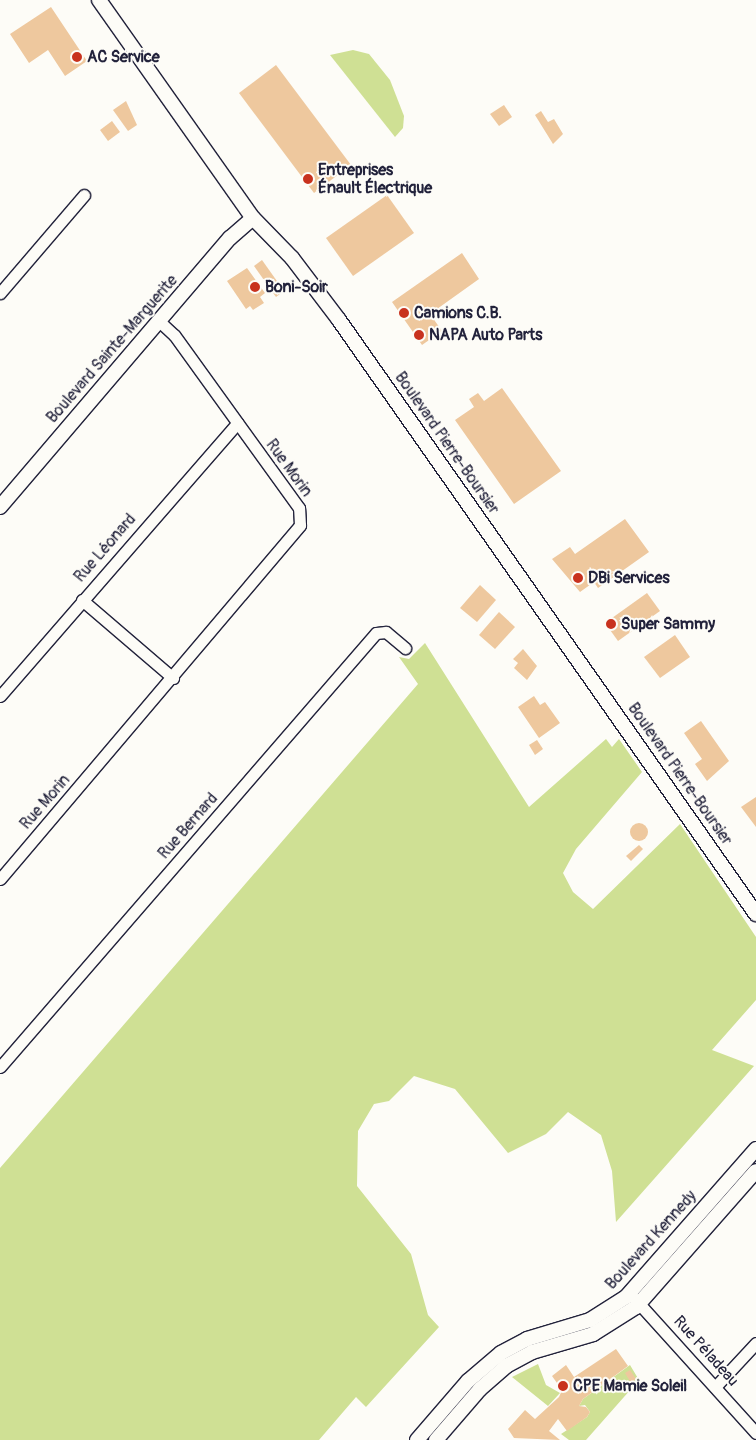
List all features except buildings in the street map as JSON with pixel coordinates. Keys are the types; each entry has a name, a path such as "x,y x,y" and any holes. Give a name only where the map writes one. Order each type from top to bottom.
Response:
{"street":[{"name":"Boulevard Pierre-Boursier","path":"99,0 253,218 295,262 339,320 755,911"},
{"path":"0,293 84,195"},
{"name":"Boulevard Sainte-Marguerite","path":"0,507 230,238 253,218"},
{"name":"Rue Morin","path":"0,879 173,678 300,525 299,508 174,335 159,321"},
{"name":"Rue Léonard","path":"0,696 237,423"},
{"path":"82,600 173,678"},
{"name":"Rue Bernard","path":"0,1067 376,633 386,632 405,648"},
{"name":"Boulevard Kennedy","path":"417,1440 468,1381 501,1352 527,1339 590,1320 629,1294 756,1149"},
{"name":"Boulevard Kennedy","path":"436,1440 480,1389 506,1366 532,1352 598,1332 640,1304 756,1171"},
{"path":"731,1177 743,1187"},
{"name":"Rue Péladeau","path":"629,1294 756,1433"},
{"path":"715,1386 756,1343"}],"green space":[{"path":"353,50 369,54 390,80 404,116 403,128 395,137 330,55"},
{"path":"425,643 529,807 606,739 612,747 619,739 642,772 576,849 563,873 573,892 593,909 680,824 756,937 756,1000 712,1050 754,1066 616,1222 612,1171 601,1135 568,1112 546,1134 508,1153 455,1089 414,1076 389,1101 374,1104 358,1131 357,1186 411,1254 428,1315 439,1327 366,1407 356,1397 319,1440 0,1440 0,1168 418,684 399,657 409,659"},
{"path":"538,1364 546,1385 560,1393 548,1406 512,1377"},
{"path":"630,1365 639,1380 586,1440 569,1440 561,1434 587,1417 590,1412 585,1405 579,1406 583,1399"}],"place":[{"name":"AC Service","path":"77,57"},
{"name":"Entreprises Énault Électrique","path":"308,179"},
{"name":"Boni-Soir","path":"255,287"},
{"name":"Camions C.B.","path":"404,313"},
{"name":"NAPA Auto Parts","path":"419,335"},
{"name":"DBi Services","path":"578,578"},
{"name":"Super Sammy","path":"611,624"},
{"name":"CPE Mamie Soleil","path":"563,1386"}]}
